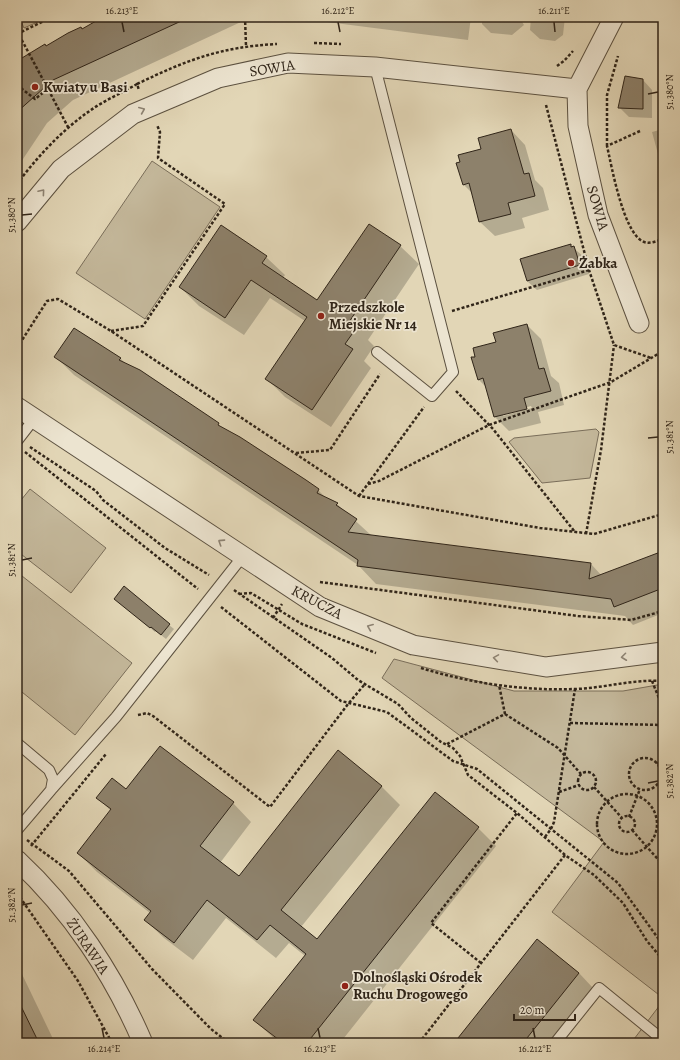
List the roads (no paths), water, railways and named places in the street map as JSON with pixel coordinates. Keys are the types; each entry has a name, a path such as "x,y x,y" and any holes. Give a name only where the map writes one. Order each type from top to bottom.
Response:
{"street":[{"name":"SOWIA","path":"614,17 577,89 578,126 598,216 639,323"},
{"name":"SOWIA","path":"17,222 61,169 133,114 218,78 288,63 375,67 577,89"},
{"name":"KRUCZA","path":"17,407 320,607 413,645 546,666 663,652"},
{"name":"ŻURAWIA","path":"17,860 37,879 73,922 129,1011 143,1043"}],"lane":[{"path":"375,67 453,372 432,396 377,352"},
{"path":"18,440 34,419"},
{"path":"20,833 51,790 116,717 243,556"},
{"path":"17,743 49,770 53,779 51,790"},
{"path":"555,1043 599,988 663,1040"}],"place":[{"name":"Kwiaty u Basi","path":"35,87"},
{"name":"Żabka","path":"571,263"},
{"name":"Przedszkole Miejskie Nr 14","path":"321,316"},
{"name":"Dolnośląski Ośrodek Ruchu Drogowego","path":"345,986"}]}
